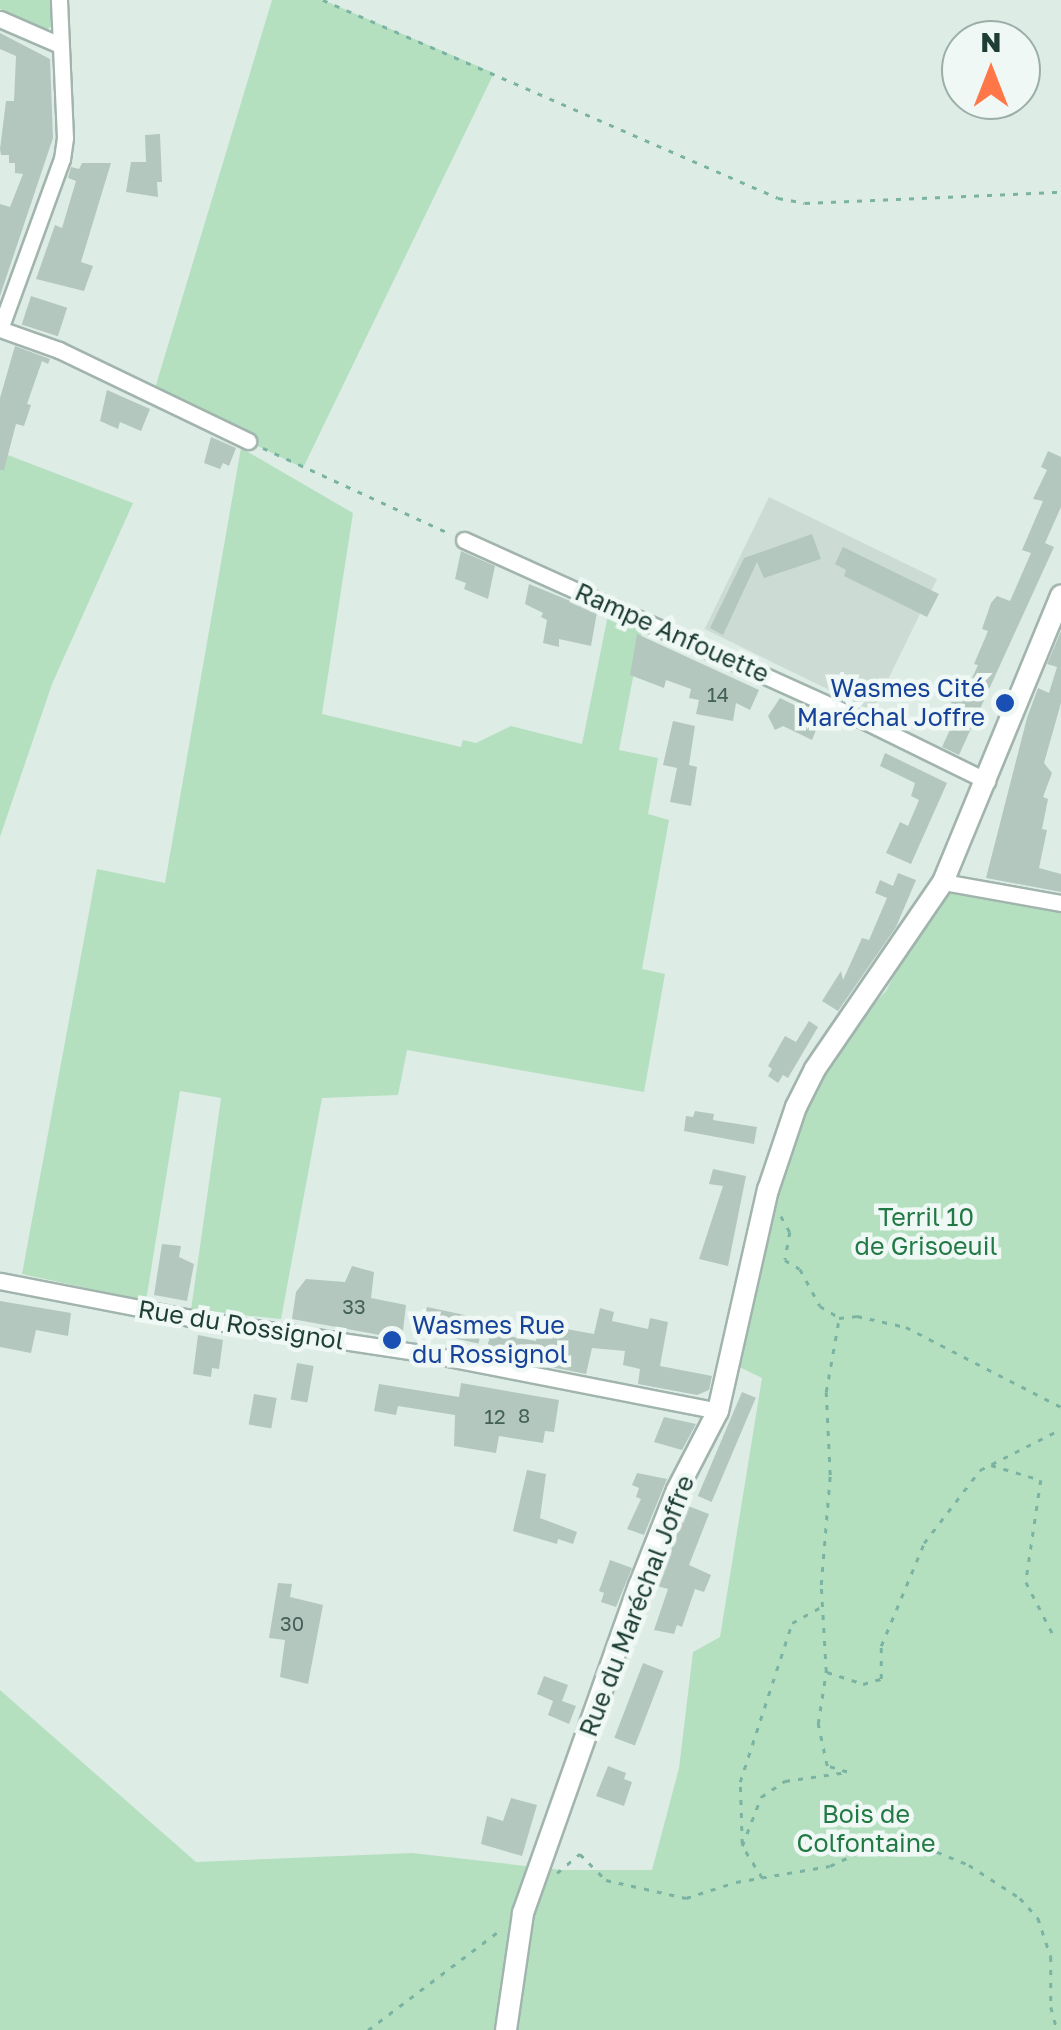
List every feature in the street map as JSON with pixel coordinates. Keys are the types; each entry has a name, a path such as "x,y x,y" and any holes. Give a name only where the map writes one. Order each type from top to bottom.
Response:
{"street":[{"path":"59,0 65,138 62,159 0,329 59,350 248,441"},
{"path":"0,19 60,45"},
{"name":"Rampe Anfouette","path":"464,540 868,722 988,781"},
{"name":"Rue du Maréchal Joffre","path":"506,2030 523,1913 639,1586 677,1490 718,1411 768,1190 791,1120 815,1069 943,882 988,781 1061,595"},
{"path":"943,882 1061,903"},
{"name":"Rue du Rossignol","path":"0,1282 190,1318 428,1354 718,1411"}],"path":[{"path":"323,0 760,193 791,201 1061,192"},
{"path":"248,441 464,540"},
{"path":"768,1190 790,1232 785,1260 800,1268 820,1306 839,1318 857,1316 906,1327 1061,1407"},
{"path":"742,1846 760,1797 785,1780 848,1772 827,1766 818,1724 826,1672 822,1606 830,1474 826,1392 839,1318"},
{"path":"826,1672 863,1684 881,1679 881,1646 924,1543 980,1470 1061,1429"},
{"path":"990,1465 1041,1480 1026,1582 1056,1640"},
{"path":"762,1878 742,1846 740,1782 792,1623 822,1606"},
{"path":"556,1874 568,1860 580,1854 606,1880 686,1898 762,1878 830,1866 868,1848 898,1842 926,1846 969,1865 1020,1898 1038,1918 1051,1957 1051,2007 1057,2030"},
{"path":"368,2030 523,1913"}],"shaded area":[{"path":"769,497 937,579 873,711 705,629"}],"green space":[{"path":"0,0 53,0 54,24 44,32 0,9"},
{"path":"272,0 323,0 494,73 303,468 153,395"},
{"path":"241,448 353,513 322,714 461,747 463,740 476,743 511,726 582,744 610,605 644,621 619,750 658,758 648,814 669,820 642,969 665,974 644,1092 407,1050 398,1095 322,1098 281,1319 191,1310 221,1098 180,1091 146,1301 22,1274 97,869 165,883"},
{"path":"0,452 133,503 52,684 0,837"},
{"name":"Bois de Colfontaine","path":"943,882 1061,903 1061,2030 0,2030 0,1690 196,1862 412,1853 562,1870 652,1870 679,1768 693,1652 720,1637 762,1378 727,1361 756,1246 815,1069 886,991"}],"building":[{"path":"0,33 50,59 53,138 0,296 0,204 10,207 23,174 15,173 15,163 9,163 9,155 1,155 0,149 6,101 14,101 16,56 0,49"},
{"path":"160,134 162,182 157,182 158,197 126,192 131,162 146,162 145,135"},
{"path":"82,163 111,163 81,262 93,266 84,291 36,279 55,225 62,228 76,181 68,178 71,167 79,169"},
{"path":"31,296 67,308 58,336 22,325"},
{"path":"15,346 50,359 48,364 42,361 24,426 16,424 4,470 0,470 0,398"},
{"path":"107,390 150,409 141,431 120,422 118,429 100,421"},
{"path":"211,437 236,448 229,466 223,463 220,469 204,463"},
{"path":"1048,451 1061,457 1061,507 1045,543 1054,547 959,755 942,747 953,723 944,719 953,698 964,696 978,665 974,664 988,631 982,629 991,603 997,596 1010,601 1031,553 1022,550 1043,501 1033,499 1047,470 1041,467"},
{"path":"812,534 821,559 764,578 757,562 723,635 710,628 744,558"},
{"path":"843,547 939,594 927,617 844,576 846,570 835,564"},
{"path":"461,551 495,566 488,599 464,589 466,583 455,579"},
{"path":"529,584 597,612 591,646 559,639 559,647 543,643 547,620 541,617 543,613 525,604"},
{"path":"1061,631 1061,703 1044,763 1052,773 1043,797 1048,799 1042,829 1047,830 1039,868 1061,874 1061,892 986,878 1027,718 1038,688 1049,693 1057,667 1047,664"},
{"path":"637,634 759,690 750,710 736,703 733,721 696,714 699,700 689,698 691,689 666,680 664,688 630,675"},
{"path":"780,698 821,718 812,740 783,726 775,730 768,716"},
{"path":"673,721 695,726 689,765 697,767 691,806 670,802 677,768 663,765"},
{"path":"885,753 947,783 911,864 886,853 900,822 908,826 919,800 911,796 915,783 880,766"},
{"path":"898,873 916,880 896,927 838,1011 822,1001 841,971 843,980 862,938 869,940 887,898 875,893 880,880 893,886"},
{"path":"809,1021 818,1027 788,1078 783,1075 778,1083 768,1076 772,1069 768,1066 785,1036 796,1042"},
{"path":"695,1111 714,1114 713,1120 757,1127 754,1144 684,1131 686,1116 693,1117"},
{"path":"713,1169 746,1176 728,1266 699,1259 723,1186 709,1184"},
{"path":"162,1244 181,1246 179,1257 194,1264 187,1301 154,1295"},
{"path":"352,1266 374,1272 371,1298 406,1305 402,1339 292,1319 296,1292 306,1279 345,1282"},
{"path":"0,1301 71,1313 68,1336 36,1330 31,1353 0,1347"},
{"path":"427,1307 484,1319 479,1344 422,1331"},
{"path":"600,1308 614,1312 612,1321 648,1329 650,1318 668,1322 660,1366 712,1376 709,1390 697,1395 638,1384 640,1369 623,1365 625,1351 592,1348 586,1374 485,1354 491,1333 536,1341 539,1324 594,1334"},
{"path":"198,1335 223,1340 219,1369 212,1368 211,1377 193,1374"},
{"path":"297,1363 314,1366 307,1402 291,1399"},
{"path":"461,1383 559,1400 554,1432 545,1431 543,1443 499,1436 496,1453 454,1446 455,1415 398,1406 396,1415 374,1411 379,1384 459,1397"},
{"path":"742,1392 756,1398 712,1502 698,1496"},
{"path":"254,1394 277,1398 271,1429 249,1425"},
{"path":"664,1417 696,1424 682,1450 654,1442"},
{"path":"527,1470 546,1474 540,1518 577,1532 573,1544 558,1539 557,1544 513,1531"},
{"path":"637,1473 667,1479 644,1535 627,1529 641,1499 636,1497 639,1488 632,1485"},
{"path":"688,1506 709,1514 689,1565 711,1575 704,1592 695,1589 682,1627 677,1625 674,1634 654,1630 668,1589 657,1586"},
{"path":"610,1560 632,1568 616,1607 601,1602 604,1593 599,1591"},
{"path":"278,1583 292,1584 290,1597 323,1605 308,1684 280,1677 285,1640 269,1638"},
{"path":"643,1663 664,1671 635,1746 614,1738"},
{"path":"544,1676 568,1685 562,1701 576,1706 569,1724 548,1715 553,1701 537,1694"},
{"path":"608,1766 626,1773 624,1779 632,1782 624,1806 596,1796"},
{"path":"511,1798 537,1805 522,1856 481,1844 487,1816 503,1821"}],"place":[{"name":"Wasmes Cité Maréchal Joffre","path":"1005,703"},
{"name":"Wasmes Rue du Rossignol","path":"392,1340"}],"park label":[{"name":"Terril 10 de Grisoeuil","path":"926,1232"}]}
